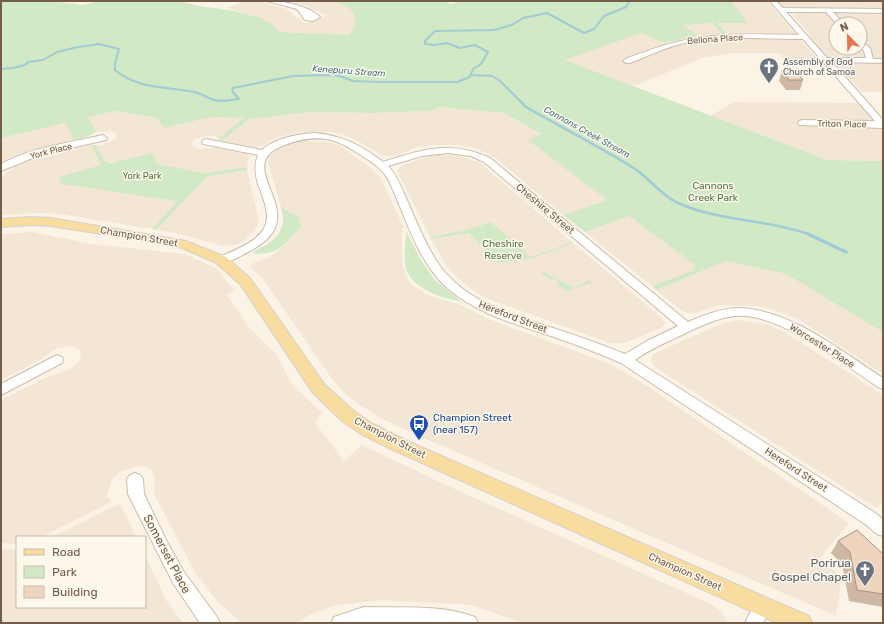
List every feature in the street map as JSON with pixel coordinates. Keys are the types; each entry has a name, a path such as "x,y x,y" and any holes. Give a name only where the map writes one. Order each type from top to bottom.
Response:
{"main road":[{"name":"Champion Street","path":"1,223 31,221 51,222 152,238 186,245 221,260 246,281 319,389 348,416 367,429 406,448 801,623"}],"street":[{"path":"270,1 299,8"},
{"path":"774,1 883,125"},
{"path":"862,1 883,18"},
{"path":"782,10 883,11"},
{"path":"828,11 833,16"},
{"name":"Bellona Place","path":"628,61 668,46 695,39 725,37 806,38"},
{"path":"868,53 870,60"},
{"path":"825,60 883,61"},
{"path":"870,110 883,110"},
{"name":"Triton Place","path":"802,123 883,125"},
{"name":"Hereford Street","path":"264,153 272,146 286,141 311,136 324,136 347,142 382,165 392,180 432,261 447,282 458,291 485,308 588,344 626,360 871,519 883,529"},
{"name":"York Place","path":"1,168 12,162 32,155 103,138"},
{"path":"206,142 264,153 259,167 271,210 271,225 263,237 246,248 221,260"},
{"name":"Cheshire Street","path":"382,165 421,153 439,150 468,152 479,155 487,160 687,327"},
{"name":"Worcester Place","path":"626,360 636,352 687,327 717,316 739,312 761,315 795,328 883,384"},
{"path":"1,390 57,360"},
{"name":"Somerset Place","path":"135,479 136,494 177,576 196,606 211,623"},
{"path":"754,623 762,606"},
{"path":"340,623 364,615 437,618 469,623"}],"shaded area":[{"path":"247,1 256,1 287,9 294,16 305,23 327,16 301,4 287,1 335,1 346,6 354,13 355,24 350,35 279,32 262,18 227,8"},
{"path":"731,1 767,1 823,66 789,66 779,53 732,53 702,58 634,86 564,60 641,33 670,45 701,38 682,25 713,23 725,37 729,36 718,22 747,22"},
{"path":"773,1 883,1 883,11 782,10"},
{"path":"798,13 883,13 883,61 825,60 806,30 793,16 793,14"},
{"path":"845,62 883,64 883,92 862,92 838,66 838,64"},
{"path":"734,102 863,103 883,125 883,161 827,160 710,116"},
{"path":"440,107 504,113 543,134 529,140 607,200 563,215 496,158 475,148 458,145 433,145 418,147 394,156 387,156 381,155 345,135 331,132 287,135 276,138 262,146 254,147 222,141 249,119 311,112 373,113 429,111"},
{"path":"115,111 157,118 164,128 212,117 243,118 218,139 216,136 206,136 195,139 191,144 198,149 216,148 247,154 249,156 247,167 205,173 157,164 105,162 95,145 101,145 112,141 116,138 117,133 107,131 96,132 88,117"},
{"path":"65,123 74,140 20,154 1,162 1,138"},
{"path":"305,141 328,142 339,145 371,168 380,177 403,226 403,268 410,283 426,294 463,306 486,318 610,364 638,380 849,523 819,559 842,577 836,616 384,420 361,406 344,393 330,376 263,279 250,267 252,264 271,256 291,240 301,224 299,225 299,217 281,207 268,162 270,156 275,151 291,144"},
{"path":"91,145 101,165 60,177 61,184 176,201 177,203 152,229 60,214 39,213 1,215 1,177 3,175 19,164"},
{"path":"434,154 460,156 479,162 572,242 530,257 491,222 466,230 430,237 397,171 401,166"},
{"path":"247,170 259,221 256,229 244,241 236,245 223,246 176,233 156,230 208,176"},
{"path":"629,216 695,265 694,270 652,286 585,232"},
{"path":"33,232 92,244 184,254 212,266 220,272 235,291 226,294 249,327 277,355 291,383 322,413 315,423 344,461 362,445 446,485 713,605 724,615 727,623 523,623 472,605 381,600 337,605 309,615 298,623 242,623 218,602 196,574 154,494 155,478 151,469 142,466 121,471 112,479 107,496 111,502 44,536 16,536 16,544 1,543 1,400 47,377 71,369 79,362 81,357 80,351 77,348 70,346 57,348 40,360 1,380 1,234"},
{"path":"469,233 499,263 530,259 573,243 662,318 665,323 663,327 625,343 609,343 486,298 471,289 447,267 431,239"},
{"path":"725,261 786,274 883,332 883,374 800,320 780,312 758,306 719,305 692,314 682,311 656,290"},
{"path":"737,320 766,324 783,331 883,395 883,501 876,508 656,368 653,364 651,358 655,353 721,324"},
{"path":"118,504 122,506 136,536 55,536"},
{"path":"1,549 16,550 16,608 146,608 146,557 166,600 183,623 1,623"}],"green space":[{"name":"Cannons Creek Park","path":"1,1 51,1 83,5 100,1 178,1 199,6 235,11 262,18 276,27 279,32 350,35 355,24 354,13 346,6 335,1 445,1 450,4 463,1 731,1 748,23 718,23 727,34 722,34 713,23 683,25 698,36 664,43 641,33 565,60 827,160 883,161 883,332 786,274 726,261 656,290 652,286 694,270 695,265 629,216 585,232 563,215 607,200 528,140 542,134 504,113 440,107 429,111 373,113 311,112 249,119 222,141 218,139 243,118 212,117 164,128 157,118 115,111 88,117 96,132 86,137 74,140 65,123 1,138"},
{"name":"York Park","path":"91,145 95,145 105,162 112,163 152,153 157,164 205,173 247,167 247,170 208,176 156,230 152,229 176,203 176,201 61,184 59,177 101,165"},
{"path":"281,207 299,217 299,224 302,224 283,246 271,252 256,254 253,252 272,241 282,228 283,214"},
{"name":"Cheshire Reserve","path":"491,222 530,257 572,242 573,243 530,259 499,263 469,233 431,239 430,237 466,230"},
{"path":"406,231 421,260 434,279 461,301 429,292 409,276 406,269 405,260"},
{"path":"544,272 574,288 589,280 593,282 567,291 557,285 559,282 554,278 551,280 541,274"}],"building":[{"path":"782,71 796,71 803,80 789,80"},
{"path":"857,530 883,554 883,594 857,590 850,552 838,541"}],"waterway":[{"name":"Kenepuru Stream","path":"1,69 13,68 25,65 28,62 43,60 57,52 99,44 119,49 115,63 115,70 134,81 153,86 201,94 218,101 239,99 232,91 233,88 293,76 330,75 340,76 353,81 380,82 457,82 470,77 473,69 481,64 488,52 475,45 460,48 447,43 434,45 425,44 425,41 435,31 494,30 512,25 523,18 547,13 584,33 594,29 604,16 626,7 629,2 628,1"},
{"name":"Cannons Creek Stream","path":"472,75 492,76 499,80 526,107 632,167 672,200 678,203 710,214 778,226 808,234"},
{"path":"808,234 846,252"}],"place":[{"name":"Assembly of God Church of Samoa","path":"769,84"},
{"name":"Champion Street (near 157)","path":"419,441"},
{"name":"Porirua Gospel Chapel","path":"865,587"}]}
